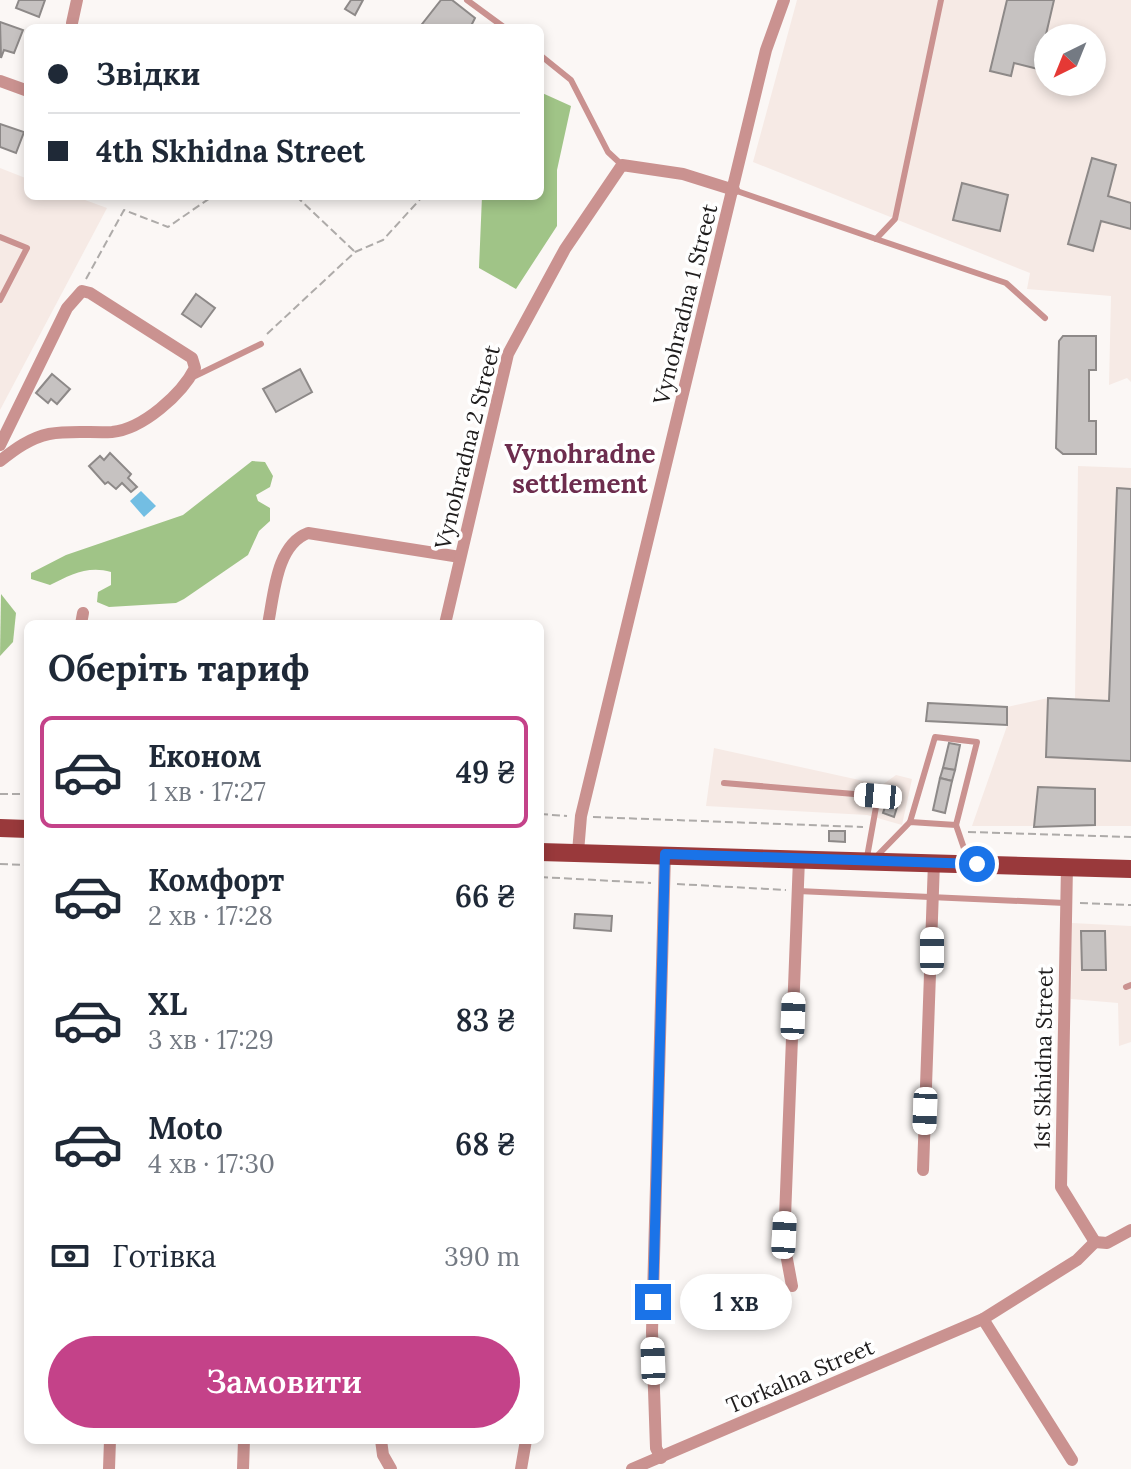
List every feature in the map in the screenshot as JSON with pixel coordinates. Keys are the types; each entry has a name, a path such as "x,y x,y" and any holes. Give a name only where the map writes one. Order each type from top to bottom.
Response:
{"main road":[{"path":"0,828 24,829"},
{"path":"544,852 1131,869"}],"street":[{"path":"72,23 77,0"},
{"name":"Vynohradna 1 Street","path":"578,852 581,816 766,50 784,0"},
{"path":"0,81 24,90"},
{"path":"622,165 683,174 734,190"},
{"name":"Vynohradna 2 Street","path":"446,620 514,339 565,249 622,165"},
{"path":"0,445 67,308 78,294 90,293 184,353 195,368 190,379 157,410 130,427 115,432 52,433 33,439 0,461"},
{"path":"269,620 283,558 300,536 308,533 460,557"},
{"path":"661,1458 656,1448 652,1332 665,854"},
{"path":"792,1286 784,1243 799,859"},
{"path":"923,1170 934,862"},
{"name":"1st Skhidna Street","path":"1067,866 1061,1187 1095,1242"},
{"path":"1095,1242 1107,1243 1131,1230"},
{"name":"Torkalna Street","path":"632,1469 983,1319 1077,1260 1095,1242"},
{"path":"983,1319 1072,1460"},
{"path":"109,1469 110,1444"},
{"path":"243,1469 244,1444"},
{"path":"382,1444 383,1455 391,1469"},
{"path":"521,1469 525,1444"}],"lane":[{"path":"467,0 500,24"},
{"path":"876,239 895,219 941,0"},
{"path":"544,58 571,80 608,152 622,165"},
{"path":"734,190 1006,283 1045,318"},
{"path":"0,237 27,248 0,300"},
{"path":"190,379 259,345"},
{"path":"870,861 910,822 935,737 977,742 956,828 969,863"},
{"path":"724,783 878,796 870,861"},
{"path":"910,822 956,828"},
{"path":"798,891 1065,903"}],"path":[{"path":"78,294 124,210 168,227 207,200"},
{"path":"300,200 355,252"},
{"path":"259,345 292,307 355,252 383,240 419,200"},
{"path":"0,794 24,794"},
{"path":"544,814 872,828"},
{"path":"956,828 1131,837"},
{"path":"0,864 24,865"},
{"path":"544,877 798,891"},
{"path":"1065,903 1131,905"}],"shaded area":[{"path":"797,0 1131,0 1131,382 1127,378 1109,385 1111,296 1027,289 1030,273 753,162"},
{"path":"0,168 24,177 24,200 85,200 107,208 0,410"},
{"path":"1078,466 1131,468 1131,826 972,826 1007,726 1007,707 1048,698 1075,699"},
{"path":"714,748 882,785 896,775 912,779 902,825 867,815 706,806"},
{"path":"1072,923 1131,926 1131,1042 1119,1046 1118,1003 1071,999"}],"green space":[{"path":"544,94 571,106 557,170 557,226 516,289 479,268 482,200 544,200"},
{"path":"252,461 265,462 273,476 270,487 256,495 258,501 270,508 270,521 259,531 248,555 184,599 176,603 109,607 97,602 98,592 111,585 111,572 103,570 79,572 50,585 31,579 31,573 66,555 183,515"},
{"path":"1,594 16,613 13,642 0,656"}],"water":[{"path":"141,491 156,506 144,517 130,501"}],"building":[{"path":"19,0 45,0 39,17 16,8"},
{"path":"351,0 363,0 355,15 345,9"},
{"path":"441,0 452,0 475,18 472,24 422,24"},
{"path":"1007,0 1054,0 1048,24 1034,24 1034,68 1014,63 1011,76 990,71"},
{"path":"0,22 23,30 14,53 4,50 1,58"},
{"path":"0,124 24,132 16,153 0,147"},
{"path":"1092,158 1116,165 1108,196 1131,203 1131,229 1101,221 1093,251 1068,244"},
{"path":"962,183 1008,195 1000,231 953,220"},
{"path":"196,294 215,308 201,327 182,314"},
{"path":"1063,336 1096,336 1096,370 1089,370 1089,421 1096,421 1096,454 1063,454 1056,448 1059,341"},
{"path":"300,369 312,392 276,412 263,389"},
{"path":"52,374 70,389 57,404 51,399 48,403 36,393"},
{"path":"110,453 131,474 128,478 137,487 131,492 122,483 116,489 108,482 105,484 89,466 100,456 104,460"},
{"path":"1117,488 1131,489 1131,761 1046,757 1048,698 1109,701"},
{"path":"928,703 1007,707 1007,725 926,721"},
{"path":"949,743 960,745 955,770 943,768"},
{"path":"943,768 955,770 952,781 940,778"},
{"path":"940,778 952,781 945,813 933,810"},
{"path":"1038,787 1095,789 1095,825 1034,827"},
{"path":"888,798 899,801 894,817 883,813"},
{"path":"829,831 845,831 845,842 829,841"},
{"path":"575,914 612,916 611,931 574,928"},
{"path":"1081,931 1105,931 1106,970 1082,970"}],"district":[{"name":"Vynohradne settlement","path":"580,468"}],"route":[{"path":"653,1302 665,854 977,864"}]}
